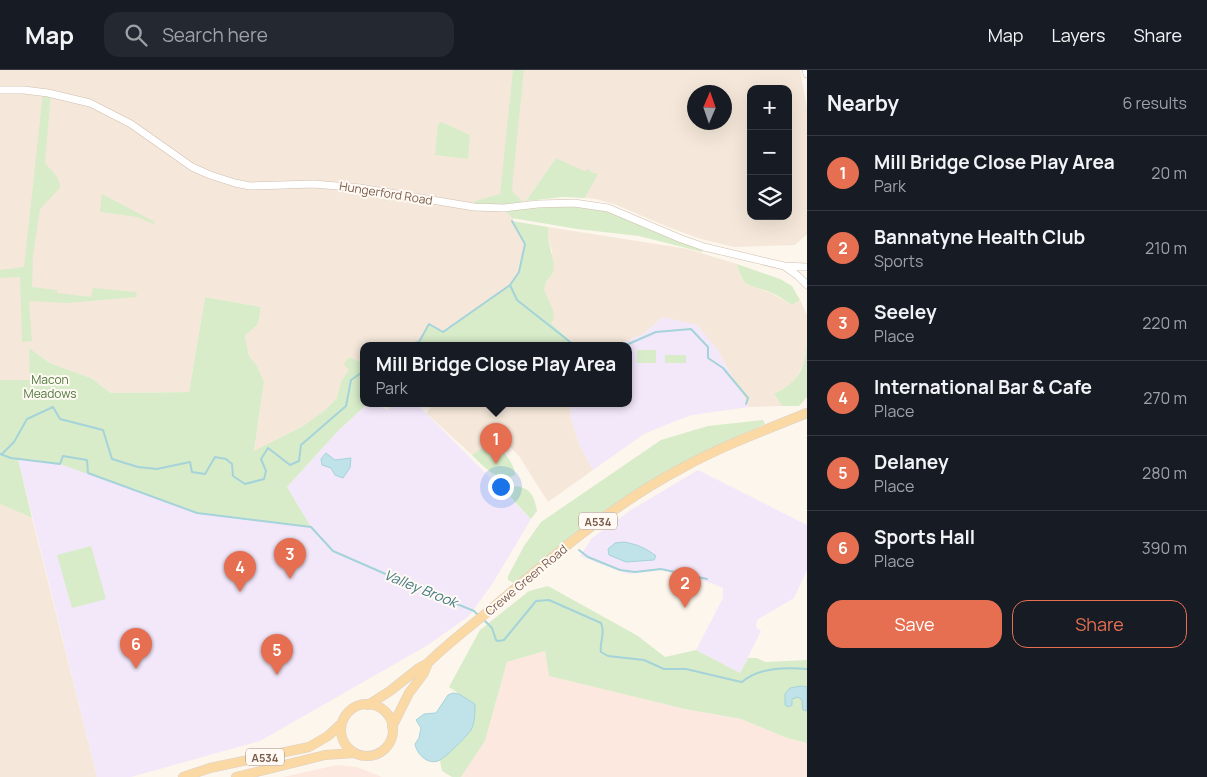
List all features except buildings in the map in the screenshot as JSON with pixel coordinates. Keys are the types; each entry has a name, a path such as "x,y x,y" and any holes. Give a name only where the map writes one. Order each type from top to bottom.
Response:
{"main road":[{"name":"Crewe Green Road","path":"368,704 390,691 419,668 428,664 487,612 582,534 647,488 715,452 758,432 807,413"},
{"name":"Crewe Green Road","path":"789,421 807,421"},
{"name":"Crewe Green Road","path":"392,727 408,693 424,673 428,664"},
{"name":"A534","path":"182,777 210,768 309,747 328,736 352,710 368,704"},
{"path":"368,704 386,712 392,727"},
{"path":"342,723 344,742 354,753"},
{"name":"A534","path":"236,777 325,755 354,753 366,756 372,755 383,750 391,738 392,727"}],"street":[{"path":"806,70 807,74"},
{"name":"Hungerford Road","path":"0,90 48,93 90,103 132,124 192,167 235,183 250,186 314,184 360,188 474,207 504,208 538,204 574,203 608,208 690,242 784,266 807,267"},
{"name":"Hungerford Road","path":"784,266 807,284"}],"shaded area":[{"path":"0,70 800,70 807,108 807,234 795,245 734,247 701,239 616,205 585,198 597,174 584,172 556,158 512,221 525,244 519,272 510,285 443,332 419,342 360,342 360,362 349,357 349,370 341,381 337,398 324,411 303,426 254,452 264,382 257,366 249,356 245,336 258,324 261,307 205,297 189,392 111,393 91,378 50,363 30,349 30,380 0,380"},
{"path":"548,227 688,249 737,264 741,278 748,285 769,292 792,305 800,300 807,315 805,360 796,379 774,394 782,406 749,407 717,349 663,317 642,335 624,342 573,342 551,323 544,290 546,282 553,273 552,251 548,239"},
{"path":"663,317 697,325 717,349 749,407 692,415 673,422 644,434 593,470 580,446 571,419 570,407 632,407 632,342 624,342 642,335"},
{"path":"364,407 381,407 387,410 390,407 420,407 531,519 493,583 469,616 428,645 260,741 131,777 97,777 18,459 60,464 88,473 310,526 287,487 338,431"},
{"path":"431,407 570,407 571,419 580,446 593,470 548,502 519,456 500,436 472,455 426,413"},
{"path":"698,470 807,525 807,570 794,598 757,620 756,627 761,631 740,673 696,650 723,598 723,588 662,570 628,574 580,556 592,538 631,510"},
{"path":"0,504 32,518 97,777 0,777"},
{"path":"545,651 550,676 685,709 741,719 787,738 807,743 807,777 461,777 485,741 507,662"},
{"path":"337,765 357,767 382,777 283,777"}],"green space":[{"path":"513,70 524,70 512,188 513,192 522,201 522,206 538,204 608,208 704,247 702,252 639,236 577,229 512,218 504,208 474,207 475,201 500,194"},
{"path":"43,92 51,93 45,163 57,177 60,188 40,209 33,256 32,287 57,290 57,293 91,297 93,288 136,292 137,297 68,303 29,301 32,341 22,342 20,277 0,278 0,270 24,267"},
{"path":"441,122 470,135 468,159 435,155 438,124"},
{"path":"556,158 584,171 589,169 591,172 598,174 585,198 563,197 526,201"},
{"path":"102,194 155,222 154,224 137,217 100,212"},
{"path":"512,221 548,227 548,239 554,264 553,273 546,282 544,290 553,310 554,319 551,323 572,342 419,342 429,324 443,332 510,285 519,272 525,244"},
{"path":"737,264 780,279 792,286 800,300 792,305 774,294 747,284 739,272"},
{"name":"Macon Meadows","path":"205,297 261,307 258,324 245,336 249,356 257,366 264,382 254,451 303,426 324,411 337,398 341,381 349,370 344,364 349,357 360,362 360,407 364,407 338,431 287,487 311,527 197,513 60,464 18,459 32,518 0,504 0,380 30,380 29,348 50,363 91,378 111,393 189,392"},
{"path":"807,343 807,397 799,406 782,406 774,394 795,380 799,374 804,361"},
{"path":"637,350 656,350 656,363 637,363"},
{"path":"665,355 686,355 686,363 665,363"},
{"path":"763,420 765,424 685,462 639,488 592,522 516,584 508,580 508,576 524,546 541,522 661,440 708,426"},
{"path":"492,441 510,461 515,475 509,477 497,476 486,469 472,455"},
{"path":"499,485 520,487 533,496 537,511 531,519"},
{"path":"91,546 106,599 72,608 57,555"},
{"path":"548,586 638,636 665,657 696,650 740,673 748,658 757,658 765,662 807,660 807,743 787,738 741,719 685,709 549,676 545,651 507,662 485,741 461,777 452,777 442,771 440,761 471,730 474,704 449,687 480,630 529,591"}],"water":[{"path":"326,453 335,460 351,458 350,468 343,478 335,475 331,468 322,465 321,459"},
{"path":"624,542 637,545 648,551 656,556 654,560 626,562 609,555 608,549 615,543"},
{"path":"807,687 807,711 803,710 802,700 798,697 792,699 792,705 788,707 785,705 785,694 790,688"},
{"path":"453,693 459,694 475,704 472,727 469,733 443,758 432,762 424,758 416,748 415,744 419,738 421,728 416,720 424,714 436,713 448,695"}],"waterway":[{"path":"419,342 429,324 443,332 510,285 519,272 525,244 512,221"},
{"path":"510,285 517,300 570,342"},
{"path":"632,342 656,332 691,329 708,347 708,358 723,368 748,398 746,404"},
{"path":"2,454 14,442 27,419 53,407 60,419 103,430 112,459 138,467 157,469 190,462 192,472 205,474 215,457 226,459 232,464 233,476 245,484 264,479 266,471 261,459 268,448 290,465 299,461 301,445 346,406 351,380 360,374"},
{"name":"Valley Brook","path":"0,454 11,458 60,464 63,456 87,460 88,473 197,513 311,527 333,551 397,579 444,595 457,604 474,611 479,616"},
{"path":"579,550 588,557 620,570 635,572 661,569 707,579"},
{"name":"Valley Brook","path":"483,619 492,628 496,640 504,640 536,601 549,600 601,623 603,630 601,652 608,656 644,660 664,669 686,669 742,682 756,673 773,669 807,669"}],"place":[{"name":"Mill Bridge Close Play Area","path":"496,464"},
{"name":"Seeley","path":"290,579"},
{"name":"International Bar & Cafe","path":"240,592"},
{"name":"Bannatyne Health Club","path":"685,608"},
{"name":"Sports Hall","path":"136,669"},
{"name":"Delaney","path":"277,675"}]}
